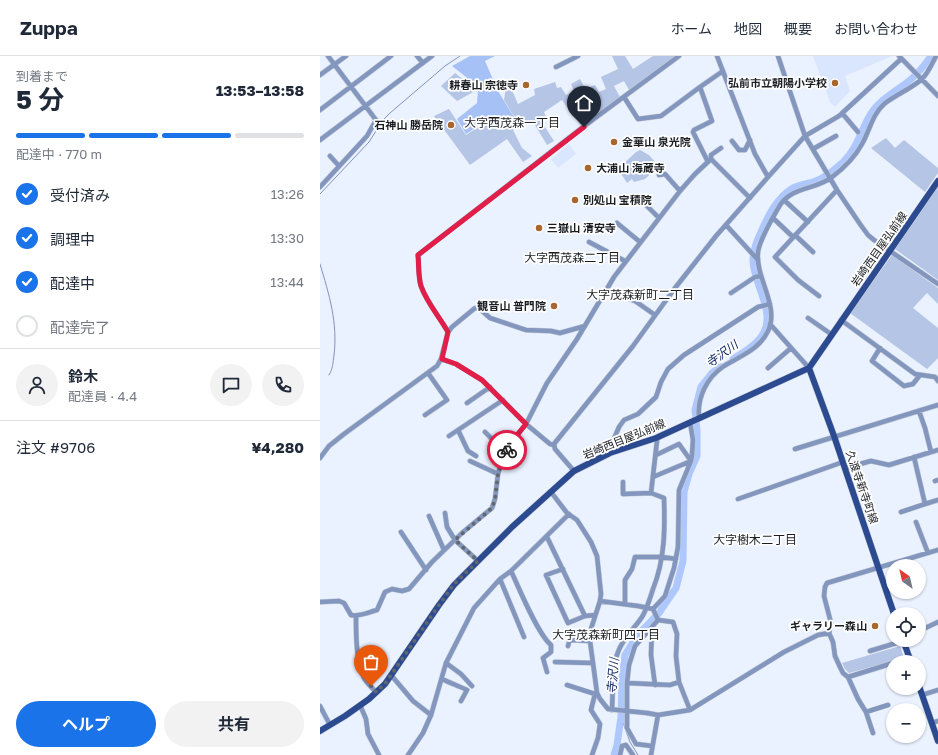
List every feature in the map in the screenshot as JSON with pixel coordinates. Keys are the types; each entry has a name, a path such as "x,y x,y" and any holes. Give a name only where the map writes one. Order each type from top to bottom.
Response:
{"main road":[{"name":"岩崎西目屋弘前線","path":"320,731 360,705 392,676 454,584 574,472 592,461 613,452 656,438 809,368 938,181"},
{"name":"久渡寺新寺町線","path":"809,368 834,436 892,607"},
{"path":"922,695 935,722 938,741"}],"street":[{"path":"320,188 366,136 376,120 328,56"},
{"path":"320,75 346,56"},
{"path":"320,110 391,56"},
{"path":"418,56 423,63"},
{"path":"320,140 432,56"},
{"path":"556,67 578,56"},
{"path":"448,332 430,304 421,284 418,255 679,56"},
{"path":"718,56 750,140 762,168 768,177"},
{"path":"778,56 805,136 837,190 868,235 938,284"},
{"path":"653,610 665,596 674,568 678,547 679,490 691,461 694,420 704,387 723,367 756,348 768,331 770,324 758,260 758,250 773,218 784,200 789,195 802,189 814,186 830,178 846,165 863,143 874,117 884,105 920,79 929,70 936,56"},
{"path":"554,446 571,421 633,346 655,315 726,225 805,136 842,113 900,57 938,96"},
{"path":"624,97 638,119 661,116 723,71"},
{"path":"700,87 712,121 694,130 694,132 709,161 750,198"},
{"path":"842,113 858,132"},
{"path":"813,149 836,136"},
{"path":"732,141 739,150 742,151 745,150 750,140"},
{"path":"356,617 377,610 383,595 387,590 392,589 402,591 409,589 444,550 492,508 495,499 498,474 509,445 526,424 547,383 585,326 614,277 680,192 695,174 709,161 711,155 721,148"},
{"path":"330,156 339,166"},
{"path":"659,175 665,174 680,192"},
{"path":"819,296 798,280 775,257 837,190"},
{"path":"640,199 659,218"},
{"path":"784,200 808,222"},
{"path":"773,218 813,252"},
{"path":"617,223 640,242"},
{"path":"726,225 758,260"},
{"path":"589,242 625,261"},
{"path":"731,292 755,277 761,276"},
{"path":"606,291 635,301 655,315"},
{"path":"613,452 613,441 619,427 624,420 638,414 656,398 661,382 668,369 684,355 758,307 767,304"},
{"path":"320,458 329,446 344,434 436,366 442,359 448,332 475,308 480,309 490,318 526,330 551,331 560,333 585,326"},
{"path":"808,318 831,334"},
{"path":"841,320 915,374 935,377 938,381"},
{"path":"770,324 809,368"},
{"path":"768,368 791,348"},
{"path":"880,348 872,362 904,386 913,384 920,375"},
{"path":"442,359 456,364 482,380 526,424 554,446 574,472"},
{"path":"425,415 447,400 428,373"},
{"path":"467,403 490,387"},
{"path":"449,436 503,400"},
{"path":"795,449 938,405"},
{"path":"919,411 931,452"},
{"path":"458,430 468,451 476,456"},
{"path":"485,432 506,453"},
{"path":"651,494 656,455 656,438"},
{"path":"656,455 679,444 691,461"},
{"path":"738,498 844,465 871,461 889,465 938,450"},
{"path":"914,457 925,504"},
{"path":"470,461 498,474"},
{"path":"653,477 691,461"},
{"path":"614,710 615,673 618,653 623,641 642,616 654,587 662,557 665,535 664,498 651,494 623,494 623,482"},
{"path":"551,492 569,514 577,520 591,542 597,556 601,594 590,632 596,693 591,710 600,724 598,738 592,755"},
{"path":"901,512 938,500"},
{"path":"445,513 447,527 455,540 478,561"},
{"path":"408,755 423,733 431,715 446,663 474,608 500,579 547,537 569,514"},
{"path":"429,516 444,550"},
{"path":"916,522 928,553"},
{"path":"401,532 426,570"},
{"path":"547,537 585,616"},
{"path":"873,732 866,712 848,677 840,668 836,656 833,642 829,633 831,623 824,596 825,587 827,583 938,550"},
{"path":"625,604 625,580 632,569 635,557 662,557 676,559"},
{"path":"563,569 546,575 568,623 585,616 595,615"},
{"path":"510,571 545,641 551,645 551,652 544,658 547,672"},
{"path":"500,579 524,637"},
{"path":"320,602 339,601 344,604 351,615 356,617"},
{"path":"600,601 646,607 653,610 658,619 673,622 677,634 676,656 679,682 690,710"},
{"path":"356,617 361,668 365,679 376,692"},
{"path":"652,746 636,744 627,728 625,711 628,666 635,646 658,619"},
{"path":"926,628 938,622"},
{"path":"652,627 651,655 655,685"},
{"path":"567,685 596,693 608,709 658,715 690,710 784,652 818,635 829,633"},
{"path":"568,646 571,640 590,641"},
{"path":"870,651 886,646"},
{"path":"555,662 593,663"},
{"path":"446,663 461,674 472,686"},
{"path":"848,677 886,665"},
{"path":"392,676 413,700 431,715"},
{"path":"442,679 467,690 461,701"},
{"path":"627,683 670,685 679,682"},
{"path":"926,694 938,690"},
{"path":"360,705 366,719 368,734 379,755"},
{"path":"320,706 330,725"},
{"path":"866,712 886,706"},
{"path":"651,755 658,715"},
{"path":"620,755 622,746 626,745 633,755"}],"shaded area":[{"path":"470,56 495,56 485,61 498,91 515,119 502,125 495,115 466,134 457,119 477,103 478,90 475,84 452,66"},
{"path":"612,56 625,56 633,69 653,56 675,56 629,90 624,81 614,86 620,97 599,113 587,88 595,85 599,92 606,89 601,77 618,69"},
{"name":"弘前市立朝陽小学校","path":"813,56 892,56 845,76 850,91 835,107 830,102"},
{"path":"455,73 477,90 457,101 441,86"},
{"path":"580,79 589,96 574,103 584,122 580,125 573,112 571,113 562,100 544,112 546,117 541,121 554,141 547,145 532,120 513,130 522,148 532,156 523,162 507,139 470,165 434,116 449,109 466,135 495,116 502,126 516,120 504,100 506,87 510,86 518,104 535,95 534,89 555,82 557,88 561,87 566,95 574,91 571,84"},
{"path":"886,138 895,148 904,140 938,168 938,173 925,192 871,148"},
{"path":"569,144 576,154 558,168 551,159"},
{"path":"640,150 649,155 655,162 652,165 656,169 645,179 634,182 632,179 627,183 618,169"},
{"path":"938,187 938,280 895,249"},
{"path":"892,255 938,288 938,304 927,293 913,308 938,328 938,358 927,369 850,313"},
{"path":"897,647 900,647 903,655 886,655 886,663 849,673 842,663"}],"waterway":[{"path":"320,194 369,142 383,120 390,113 445,66 460,56"},
{"name":"寺沢川","path":"733,359 758,340 764,332 767,324 767,315 763,296 756,278 753,257 758,238 774,207 782,196 793,188 821,178 833,171 843,162 852,151 870,115 878,105 915,76 931,56"},
{"path":"320,264 332,309 335,332 333,363 329,375"},
{"name":"寺沢川","path":"614,755 621,717 622,680 625,655 636,637 659,613 676,588 683,561 684,492 689,474 697,456 695,410 701,387 712,373 721,367"},
{"path":"621,717 630,742 638,755"}],"way so far":[{"path":"371,686 376,692 392,676 454,584 478,561 455,540 492,508 495,499 498,474 507,450"}],"place":[{"name":"弘前市立朝陽小学校","path":"835,83"},
{"name":"耕春山 宗徳寺","path":"526,85"},
{"name":"石神山 勝岳院","path":"451,125"},
{"name":"金華山 泉光院","path":"614,142"},
{"name":"大浦山 海蔵寺","path":"588,168"},
{"name":"別処山 宝積院","path":"575,200"},
{"name":"三嶽山 清安寺","path":"539,228"},
{"name":"観音山 普門院","path":"554,306"},
{"name":"ギャラリー森山","path":"875,626"}],"district":[{"name":"大字西茂森一丁目","path":"512,123"},
{"name":"大字西茂森二丁目","path":"572,258"},
{"name":"大字茂森新町二丁目","path":"640,295"},
{"name":"大字樹木二丁目","path":"755,540"},
{"name":"大字茂森新町四丁目","path":"606,635"}],"route":[{"path":"507,450 509,445 526,424 482,380 456,364 442,359 448,332 425,296 421,284 418,255 584,127"}]}
